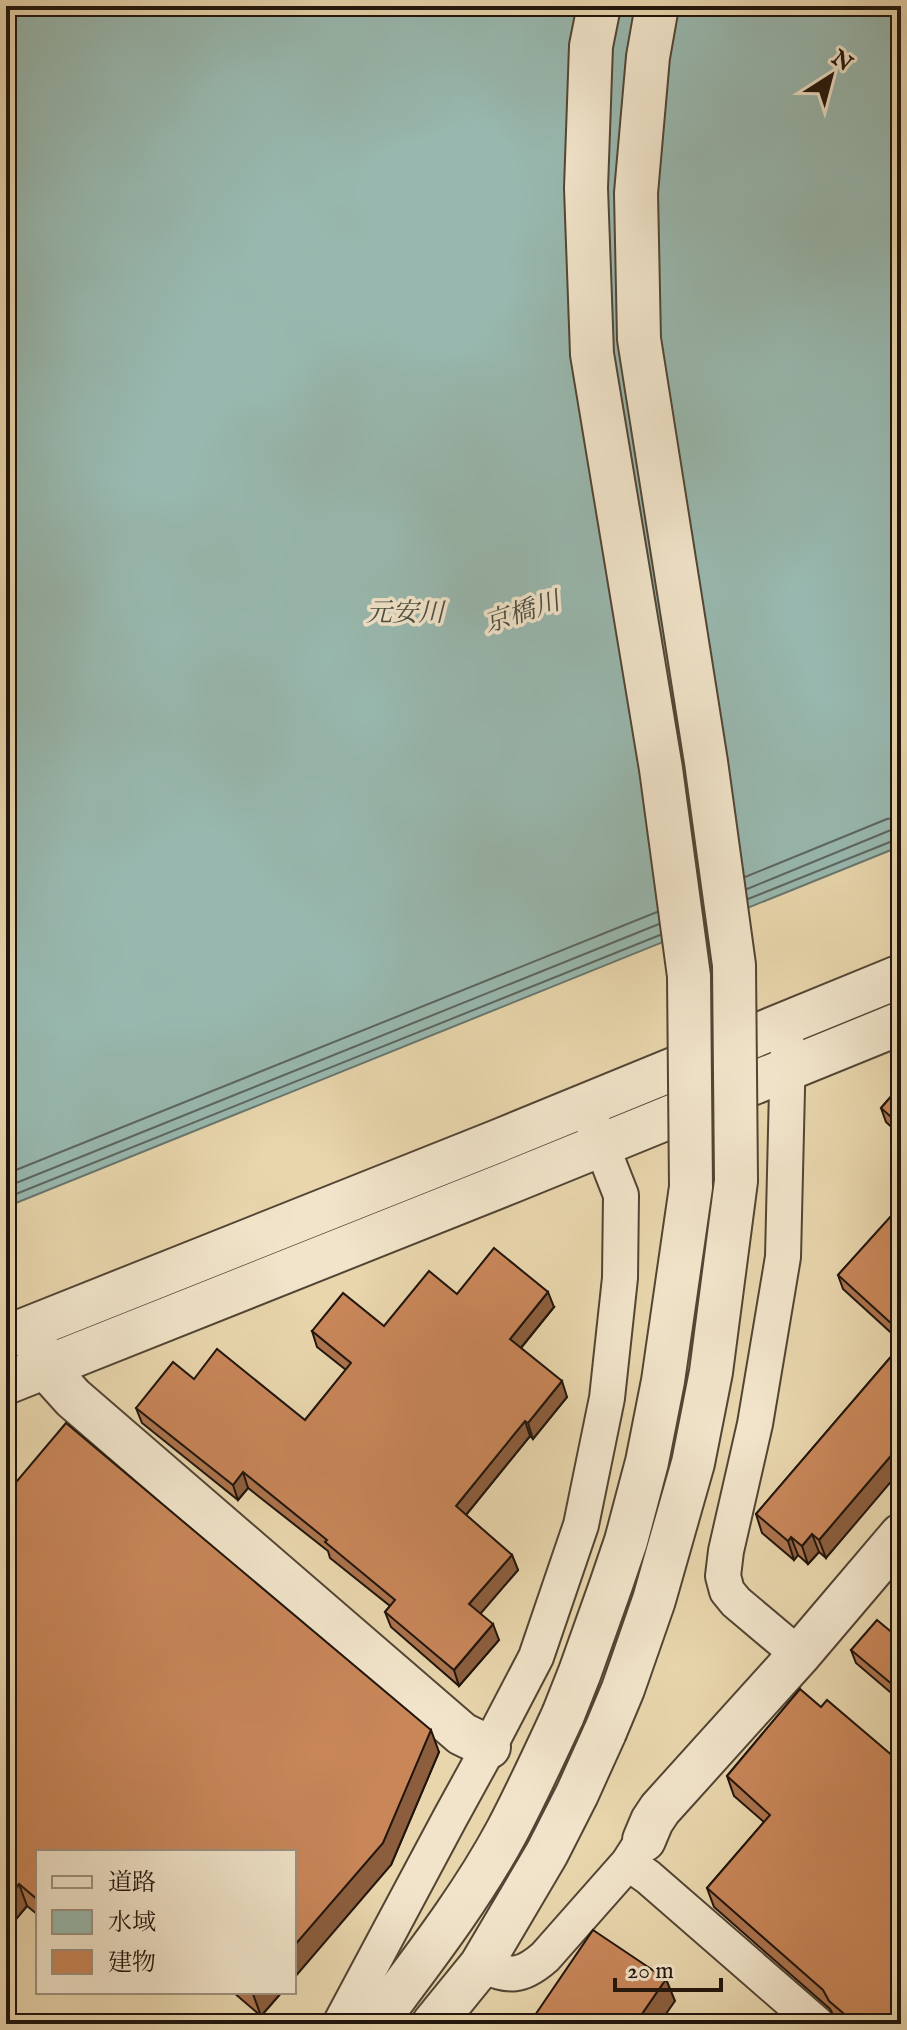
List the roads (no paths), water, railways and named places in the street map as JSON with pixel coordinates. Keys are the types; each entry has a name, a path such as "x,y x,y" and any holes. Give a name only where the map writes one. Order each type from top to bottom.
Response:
{"street":[{"path":"375,2024 481,1876 506,1833 563,1715 580,1672 616,1571 647,1462 663,1381 691,1187 689,976 661,769 592,354 586,188 591,46 599,6"},
{"path":"433,2024 481,1965 547,1853 623,1689 673,1540 693,1463 711,1372 736,1181 734,965 706,762 639,339 636,193 648,57 657,6"},
{"path":"489,1747 462,1734 73,1398 18,1333 586,1106 901,976"},
{"path":"788,1023 783,1257 755,1424 723,1576 727,1591 736,1602 799,1655"},
{"path":"6,1383 901,1023"},
{"path":"340,2024 536,1657 581,1525 607,1398 620,1278 621,1195 586,1106"},
{"path":"481,1965 500,1973 523,1973 545,1957 636,1851 660,1809 799,1655 901,1535"},
{"path":"636,1851 648,1877 817,2024"}],"water":[{"name":"元安川","path":"6,6 901,6 901,846 6,1207"}],"water label":[{"name":"京橋川","path":"522,613"}]}
